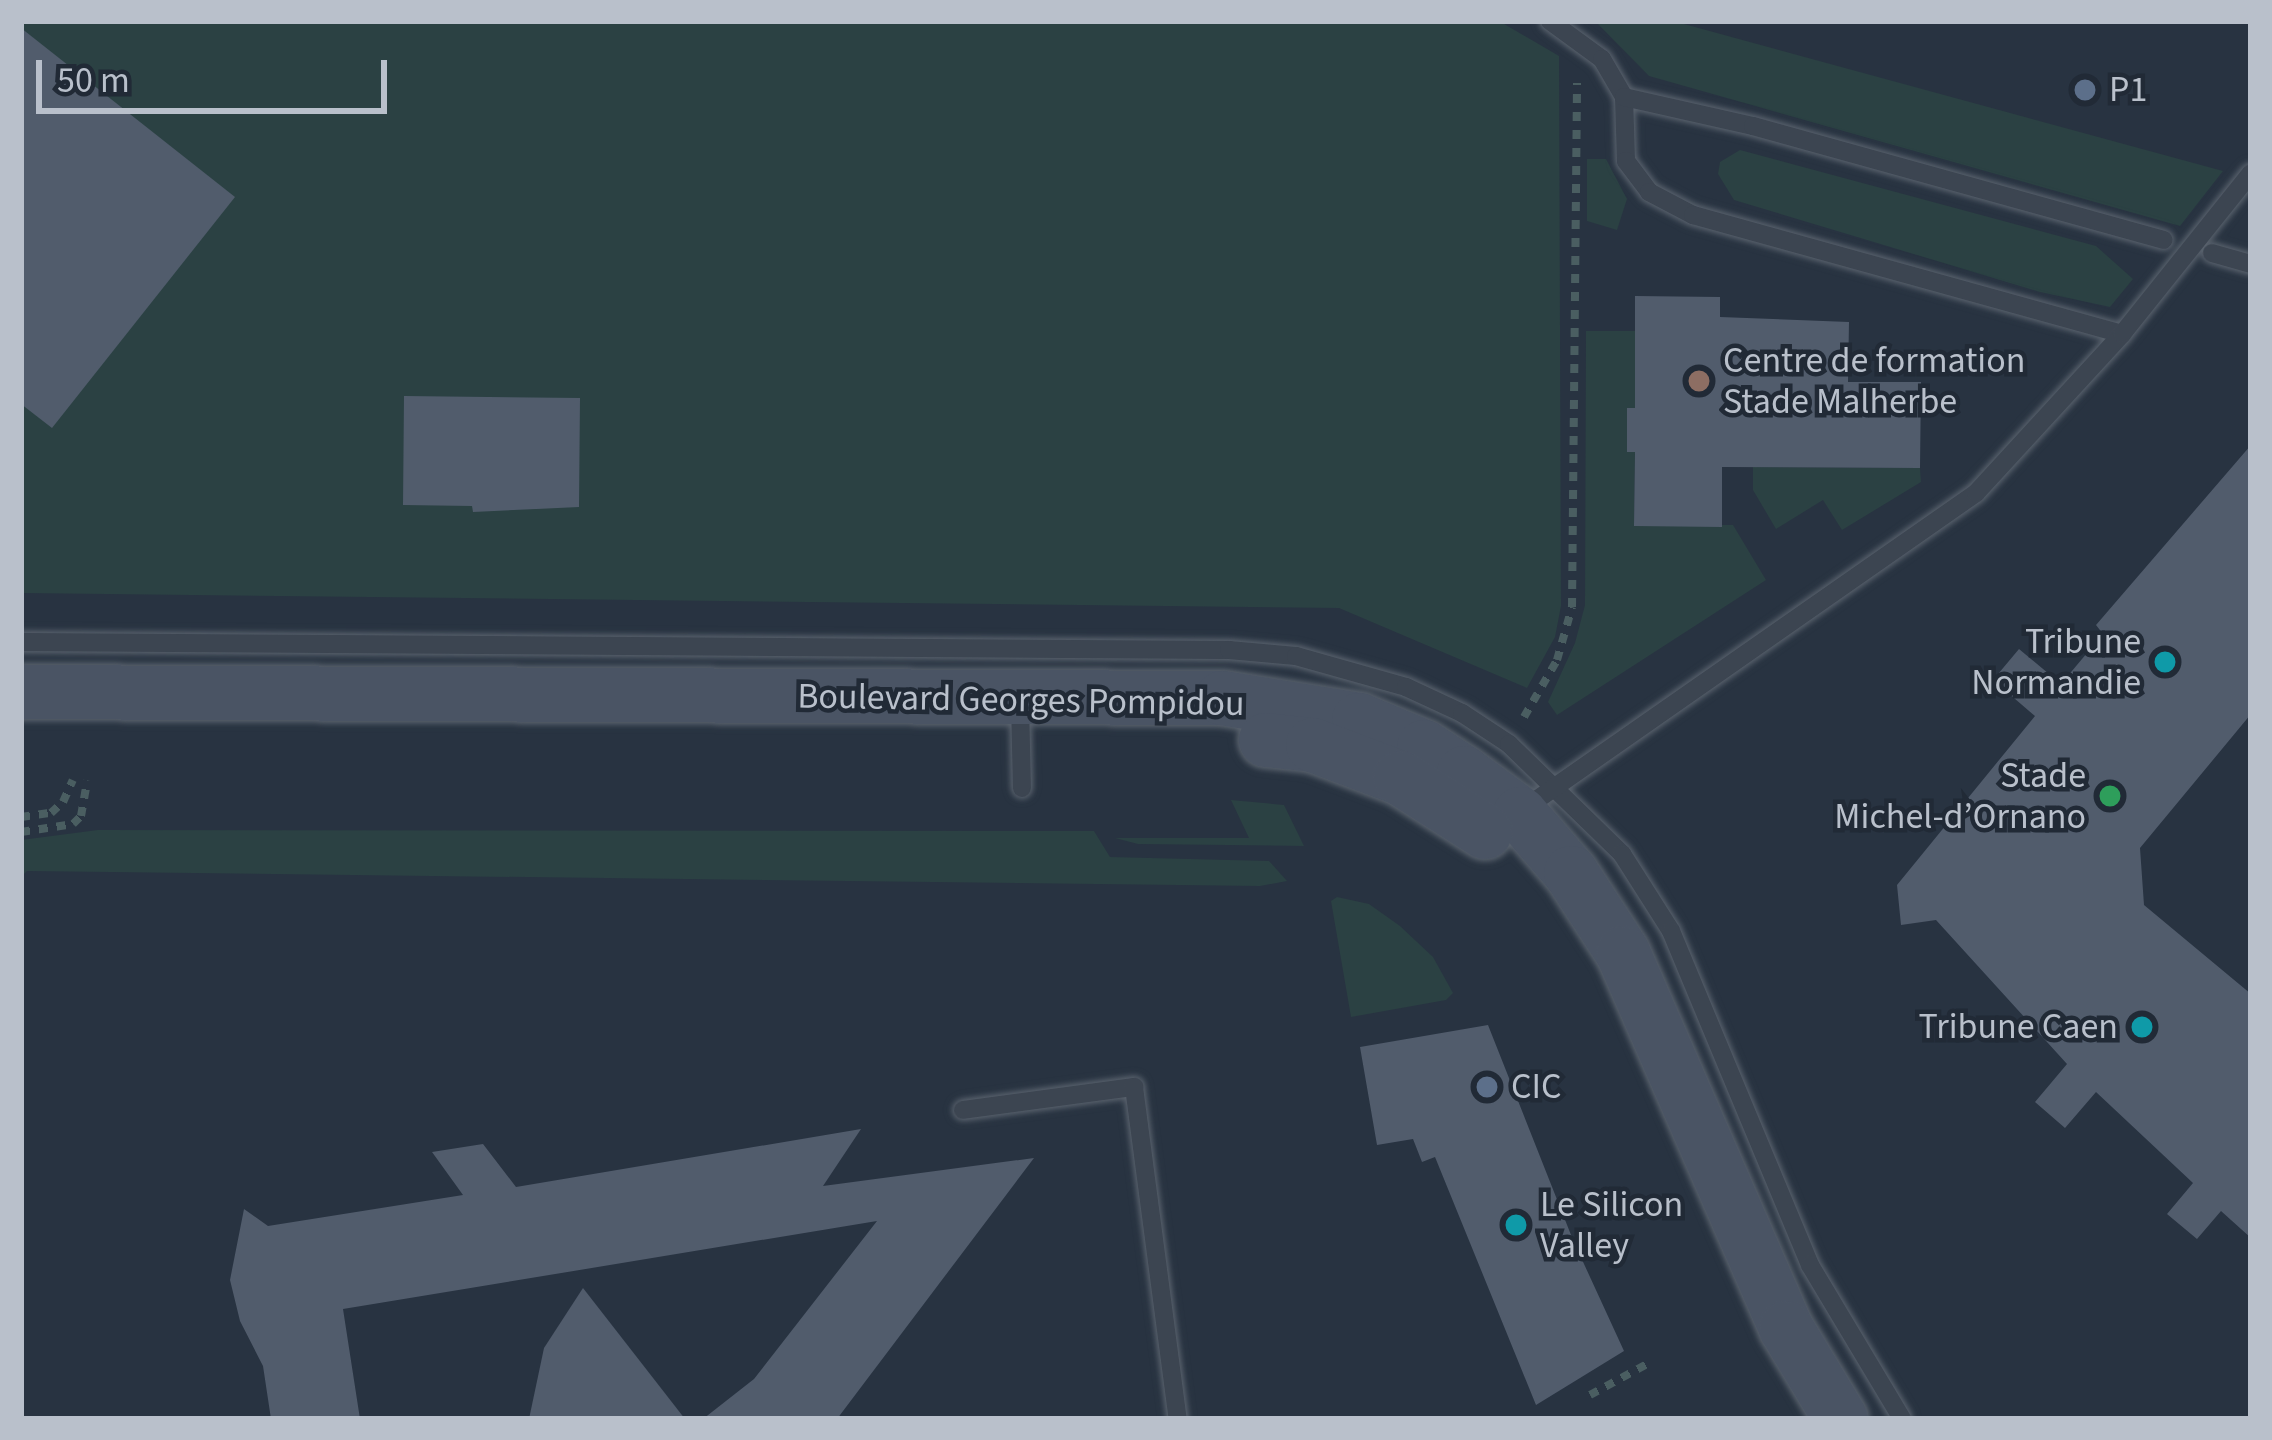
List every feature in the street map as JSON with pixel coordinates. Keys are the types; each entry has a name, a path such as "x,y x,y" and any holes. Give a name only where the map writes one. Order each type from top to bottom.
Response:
{"street":[{"name":"Boulevard Georges Pompidou","path":"21,692 1020,715 1312,745 1400,778 1524,813 1571,873 1623,953 1786,1328 1841,1419"},
{"name":"Boulevard Georges Pompidou","path":"21,723 1020,715"},
{"name":"Boulevard Georges Pompidou","path":"1524,813 1546,893 1597,965 1719,1262 1803,1419"}],"lane":[{"path":"1550,21 1602,59 1624,97 1626,161 1649,192 1694,215 2122,334"},
{"path":"1624,97 1754,126 2163,240"},
{"path":"1524,813 1976,493 2122,334 2251,173"},
{"path":"2212,254 2251,264"},
{"path":"21,642 1229,650 1296,656 1355,670 1462,713 1509,744 1524,813"},
{"path":"1020,715 1022,788"},
{"path":"1524,813 1622,854 1671,932 1794,1231 1836,1315 1902,1419"},
{"path":"963,1110 1134,1087 1178,1419"}],"path":[{"path":"1509,744 1557,660 1572,607 1577,39"},
{"path":"21,817 51,813 63,802 73,780"},
{"path":"21,832 74,824 81,816 87,781"},
{"path":"1589,1395 1649,1364"}],"green space":[{"path":"21,21 1499,21 1559,56 1561,606 1555,637 1527,688 1339,608 21,593"},
{"path":"1595,21 1673,21 2223,171 2180,226 1649,76"},
{"path":"1740,150 2096,246 2133,279 2110,307 2040,292 1734,200 1718,174 1720,162"},
{"path":"1587,159 1606,159 1627,199 1617,230 1587,221"},
{"path":"1586,331 1635,331 1635,408 1627,409 1627,451 1635,452 1634,525 1733,525 1766,580 1557,715 1548,702 1575,643 1585,605"},
{"path":"1753,467 1920,468 1921,482 1842,530 1823,500 1776,529 1753,490"},
{"path":"1231,800 1284,805 1304,846 1138,844 1115,838 1249,838"},
{"path":"98,830 1094,831 1110,857 1269,861 1287,881 1260,886 27,871 21,877 21,840"},
{"path":"1337,897 1369,904 1400,926 1433,957 1453,993 1446,1000 1351,1017 1331,901"}],"building":[{"path":"21,28 235,197 52,428 21,404"},
{"path":"1635,296 1720,297 1720,317 1849,322 1848,382 1921,382 1920,468 1722,467 1722,527 1634,526 1635,452 1627,452 1627,408 1635,408"},
{"path":"404,396 580,398 579,507 473,512 472,506 403,505"},
{"name":"Stade Michel-d’Ornano","path":"2251,445 2251,714 2140,848 2144,905 2251,994 2251,1238 2221,1211 2197,1239 2167,1214 2193,1183 2096,1092 2065,1128 2035,1102 2067,1064 1936,920 1901,925 1897,885 2035,716 1993,680 2019,649 2061,684 2103,634 2096,625"},
{"name":"Le Silicon Valley","path":"1488,1025 1573,1240 1624,1351 1536,1405 1435,1157 1422,1162 1413,1139 1377,1145 1360,1047"},
{"path":"861,1129 823,1186 1034,1158 837,1419 703,1419 754,1379 877,1221 343,1309 360,1419 271,1419 263,1366 240,1321 230,1280 244,1209 268,1226 463,1195 432,1152 483,1144 516,1187"},
{"path":"583,1288 685,1419 529,1419 544,1348"}],"place":[{"name":"P1","path":"2085,90"},
{"name":"Centre de formation Stade Malherbe","path":"1699,381"},
{"name":"Tribune Normandie","path":"2165,662"},
{"name":"Stade Michel-d’Ornano","path":"2110,796"},
{"name":"Tribune Caen","path":"2142,1027"},
{"name":"CIC","path":"1487,1087"},
{"name":"Le Silicon Valley","path":"1516,1225"}]}
